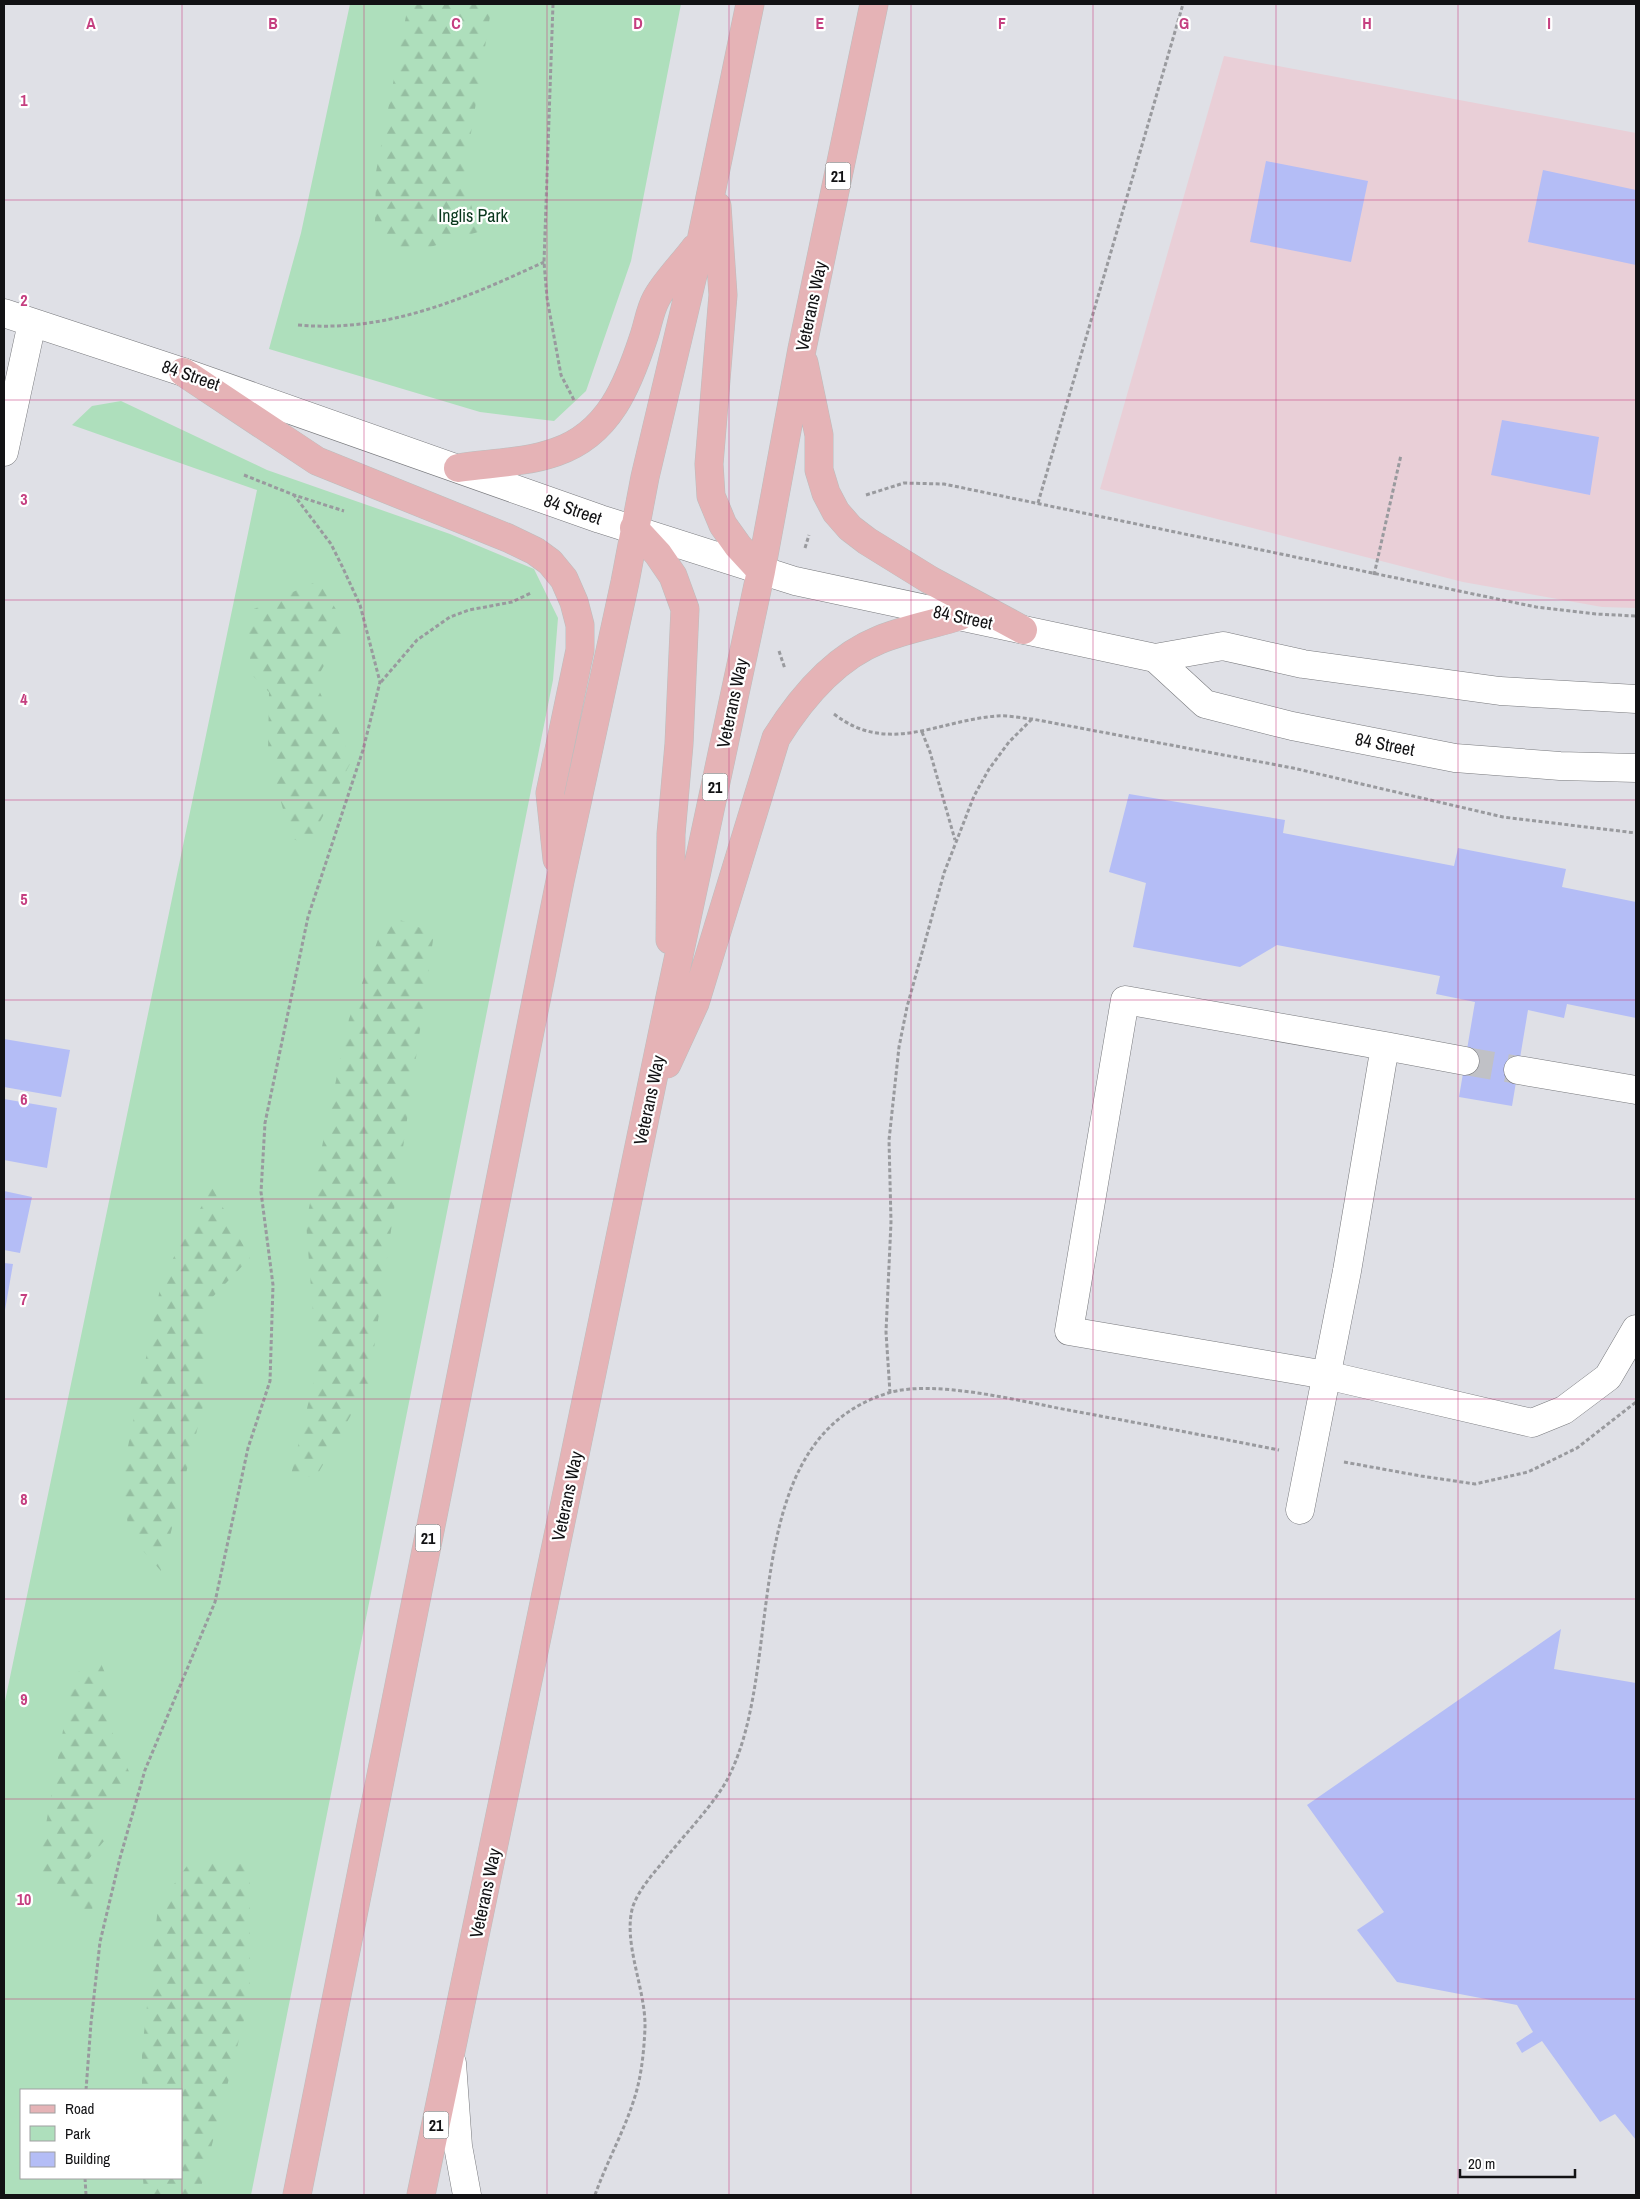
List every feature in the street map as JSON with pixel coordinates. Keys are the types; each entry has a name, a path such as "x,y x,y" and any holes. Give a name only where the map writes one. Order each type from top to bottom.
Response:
{"main road":[{"name":"21","path":"297,2195 560,881 625,582 634,528 701,241 750,4"},
{"name":"Veterans Way","path":"421,2195 646,1111 761,572 802,349 874,4"},
{"path":"715,174 723,294 709,464 710,496 722,525 761,572"},
{"path":"458,468 535,457 556,452 582,440 595,430 613,409 627,384 656,299 701,241"},
{"path":"802,349 819,435 819,470 826,492 836,512 850,528 867,541 930,580 1023,630"},
{"path":"183,372 317,461 508,538 535,551 550,562 564,579 574,602 580,625 580,650 550,793 560,881"},
{"path":"634,528 658,554 673,576 685,609 679,744 671,834 669,1002"},
{"path":"646,1111 695,1003 776,738 794,709 848,656 879,640 960,616"}],"street":[{"name":"84 Street","path":"4,313 183,372 600,519 634,528 761,572 795,581 1156,658 1223,646 1303,664 1500,692 1636,699"},
{"path":"4,452 32,323"},
{"name":"84 Street","path":"1156,658 1205,704 1292,726 1455,758 1560,766 1636,768"},
{"path":"1465,1061 1125,1000 1069,1331 1326,1376 1532,1423 1564,1410 1608,1377 1636,1329"},
{"path":"1300,1510 1347,1271 1385,1046"},
{"path":"1518,1070 1636,1090"},
{"path":"451,2054 458,2146 467,2195"}],"path":[{"path":"553,4 544,262 547,298 561,375 578,408 595,430"},
{"path":"1038,503 1183,4"},
{"path":"298,325 335,327 367,325 420,312 478,293 544,262"},
{"path":"1374,575 1402,455"},
{"path":"836,512 874,491 904,483 944,484 1374,575 1536,607 1596,614 1636,616"},
{"path":"294,495 331,544 360,605 380,682"},
{"path":"86,2089 90,2023 100,1942 120,1858 145,1770 215,1602 248,1448 270,1381 273,1284 261,1192 265,1123 308,917 363,750 380,682 417,640 450,617 469,610 512,602 564,579"},
{"path":"808,694 845,722 868,732 883,735 922,732 999,716 1032,719 1293,768 1503,817 1636,834"},
{"path":"890,1392 886,1332 891,1222 889,1140 898,1055 907,1007 955,841 974,796 989,769 1009,742 1032,719"},
{"path":"922,732 930,752 955,841"},
{"path":"595,2195 636,2093 642,2058 645,2025 640,1984 629,1934 633,1906 647,1881 728,1778 742,1744 752,1696 778,1534 794,1480 810,1450 831,1425 858,1406 890,1392 920,1389 975,1392 1310,1456 1475,1484 1528,1472 1577,1448 1636,1402"},
{"path":"86,2179 86,2195"}],"shaded area":[{"path":"1224,56 1636,133 1636,608 1602,607 1463,582 1100,489"}],"green space":[{"name":"Inglis Park","path":"350,4 681,4 631,261 586,391 554,421 480,412 269,349 301,233"},
{"path":"415,4 492,4 464,176 478,232 405,255 375,224 376,172 406,16"},
{"path":"121,401 267,470 450,534 534,569 558,618 553,680 251,2195 4,2195 4,1706 257,490 72,425 92,406"},
{"path":"318,581 346,625 315,682 352,760 308,845 291,838 268,755 269,692 251,674 247,612"},
{"path":"387,915 434,933 369,1383 316,1477 291,1475 317,1367 306,1222 349,1019"},
{"path":"212,1187 250,1258 204,1306 205,1399 161,1571 129,1535 122,1476 162,1279"},
{"path":"99,1659 111,1687 106,1718 133,1781 102,1804 88,1824 104,1841 88,1860 96,1878 91,1921 78,1916 37,1874 73,1675"},
{"path":"189,1863 250,1864 250,1997 199,2195 144,2195 143,2179 182,2179 182,2089 142,2089 142,2051 158,1907"}],"building":[{"path":"1266,161 1368,181 1351,262 1250,242"},
{"path":"1543,170 1636,190 1636,265 1528,242"},
{"path":"1502,420 1599,437 1590,495 1491,475"},
{"path":"1129,794 1285,820 1283,833 1454,866 1458,848 1566,869 1562,887 1636,902 1636,1018 1567,1004 1564,1018 1528,1010 1512,1106 1459,1097 1475,1002 1436,994 1440,976 1277,945 1240,967 1133,947 1146,883 1109,872"},
{"path":"4,1039 70,1050 61,1097 4,1087"},
{"path":"4,1099 57,1108 47,1168 4,1160"},
{"path":"4,1191 32,1197 20,1253 4,1250"},
{"path":"4,1263 13,1264 5,1310 4,1310"},
{"path":"1561,1629 1554,1669 1636,1683 1636,2140 1615,2114 1600,2122 1542,2041 1522,2053 1516,2043 1533,2032 1517,2005 1397,1982 1357,1930 1384,1912 1307,1805"}],"tunnel":[{"path":"1465,1061 1518,1070"}]}
